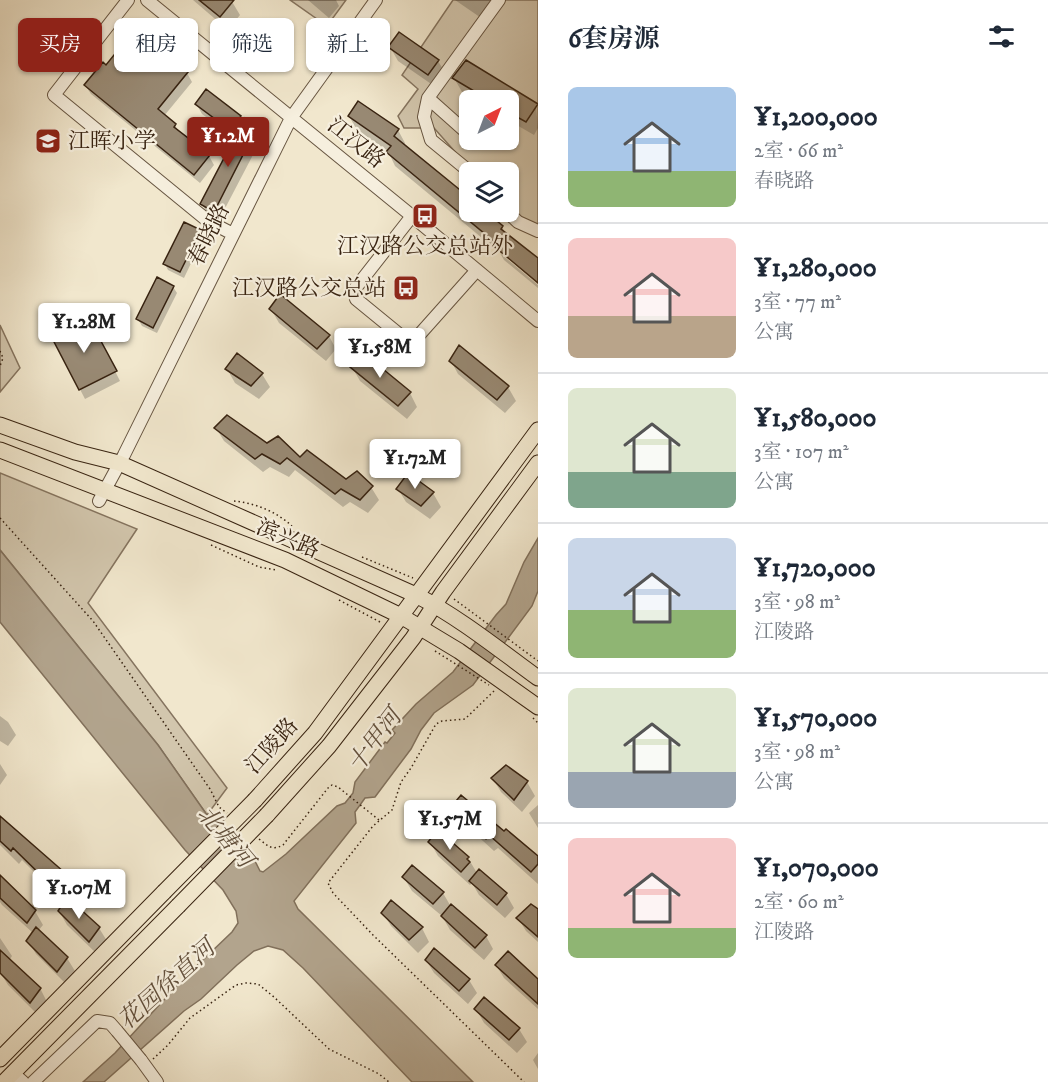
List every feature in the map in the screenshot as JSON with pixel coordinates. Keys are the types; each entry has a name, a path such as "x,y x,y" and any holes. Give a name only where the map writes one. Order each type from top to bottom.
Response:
{"main road":[{"name":"滨兴路","path":"0,425 75,452 119,463 416,596 512,651 538,678"},
{"name":"江陵路","path":"0,1059 255,800 315,733 538,430"},
{"name":"滨兴路","path":"0,450 66,474 102,495 285,560 416,633 459,651 493,683 538,707"},
{"name":"江陵路","path":"10,1077 267,815 329,746 416,633 538,464"}],"street":[{"path":"128,0 54,95 208,221 233,234"},
{"name":"江汉路","path":"147,0 538,321"},
{"name":"春晓路","path":"102,495 291,118 376,0"},
{"path":"459,163 431,140 424,117 428,98 499,0"},
{"path":"428,98 459,126"},
{"path":"412,216 354,290 356,299 411,344 477,270"},
{"path":"518,222 538,231"},
{"path":"33,1082 97,1021 110,1023 157,1082"}],"path":[{"path":"0,351 3,358 0,366"},
{"path":"0,518 93,621 210,789 219,807 227,814"},
{"path":"206,542 259,567 276,570"},
{"path":"334,597 397,622"},
{"path":"467,608 512,651 538,661"},
{"path":"416,633 435,651 493,683 465,719 442,721 436,724 401,782 392,810 386,817 379,820 328,883 373,935 524,1082"},
{"path":"254,834 271,848 277,848 283,844 332,785 379,820"},
{"path":"143,1063 168,1045 190,1018 236,985 246,982 258,984 329,1049 379,1074 389,1082"}],"shaded area":[{"path":"290,0 346,0 333,18 316,18"},
{"path":"453,0 538,0 538,226 519,215 519,162 467,162 434,128 404,128 398,116 418,89 402,75"},
{"path":"0,325 20,368 0,392"},
{"path":"0,473 137,529 88,603 227,788 207,815 158,745 0,550"}],"water":[{"name":"北塘河","path":"538,538 538,591 532,606 473,685 434,713 421,730 411,749 375,797 365,798 355,812 356,823 294,901 298,909 473,1082 412,1082 303,968 283,950 268,946 254,951 237,965 104,1082 83,1082 115,1053 185,977 232,932 238,923 236,911 223,890 185,850 0,622 0,550 158,745 207,815 254,859 260,871 263,872 286,854 337,806 345,803 353,793 355,782 385,742 387,743 395,733 392,730 416,704 453,672 506,604 524,562"}],"building":[{"path":"199,0 234,0 220,17"},
{"path":"399,32 439,60 428,75 390,48 390,44"},
{"path":"114,55 114,72 188,72 158,109 176,124 174,127 210,155 194,175 84,85 95,72 102,72 103,62 106,65"},
{"path":"466,60 515,90 472,90 452,78"},
{"path":"206,89 241,116 230,130 195,104"},
{"path":"519,92 538,104 526,122 519,118"},
{"path":"358,101 399,129 394,136 459,189 459,213 386,152 391,146 348,116"},
{"path":"245,118 250,122 250,141 214,212 200,204"},
{"path":"184,222 201,230 180,272 163,264"},
{"path":"470,222 498,222 503,226 501,229 538,258 538,283 495,247 497,244"},
{"path":"157,277 174,286 153,328 136,319"},
{"path":"280,294 330,335 317,349 269,309"},
{"path":"88,317 117,371 79,390 51,336"},
{"path":"459,345 509,386 497,400 449,361"},
{"path":"361,351 411,392 398,406 350,367"},
{"path":"237,353 263,373 251,386 225,369"},
{"path":"227,415 267,443 278,436 300,457 307,450 346,479 357,471 373,486 360,500 341,489 335,494 287,458 280,464 262,454 255,459 214,428"},
{"path":"408,473 434,492 421,506 396,489"},
{"path":"506,765 528,781 514,800 491,778"},
{"path":"461,795 538,856 538,864 531,872 489,835 486,839 451,807"},
{"path":"0,816 64,872 53,887 13,848 11,851 0,841"},
{"path":"438,830 469,857 467,859 470,862 461,872 428,842"},
{"path":"412,865 444,892 433,904 402,877"},
{"path":"479,869 507,893 497,905 469,881"},
{"path":"0,875 36,910 27,923 0,898"},
{"path":"67,897 100,927 89,942 58,911"},
{"path":"391,900 423,927 409,940 381,913"},
{"path":"451,904 487,935 475,948 441,916"},
{"path":"531,904 538,909 538,937 516,918"},
{"path":"36,927 68,957 57,972 26,941"},
{"path":"434,948 470,979 459,991 425,960"},
{"path":"0,950 41,988 30,1003 0,973"},
{"path":"508,951 538,979 538,1004 495,965"},
{"path":"484,997 520,1028 509,1040 474,1009"}],"place":[{"name":"江晖小学","path":"48,141"},
{"name":"江汉路公交总站外","path":"425,216"},
{"name":"江汉路公交总站","path":"406,288"}],"water label":[{"name":"十甲河","path":"375,741"},
{"name":"花园徐直河","path":"167,985"}]}
